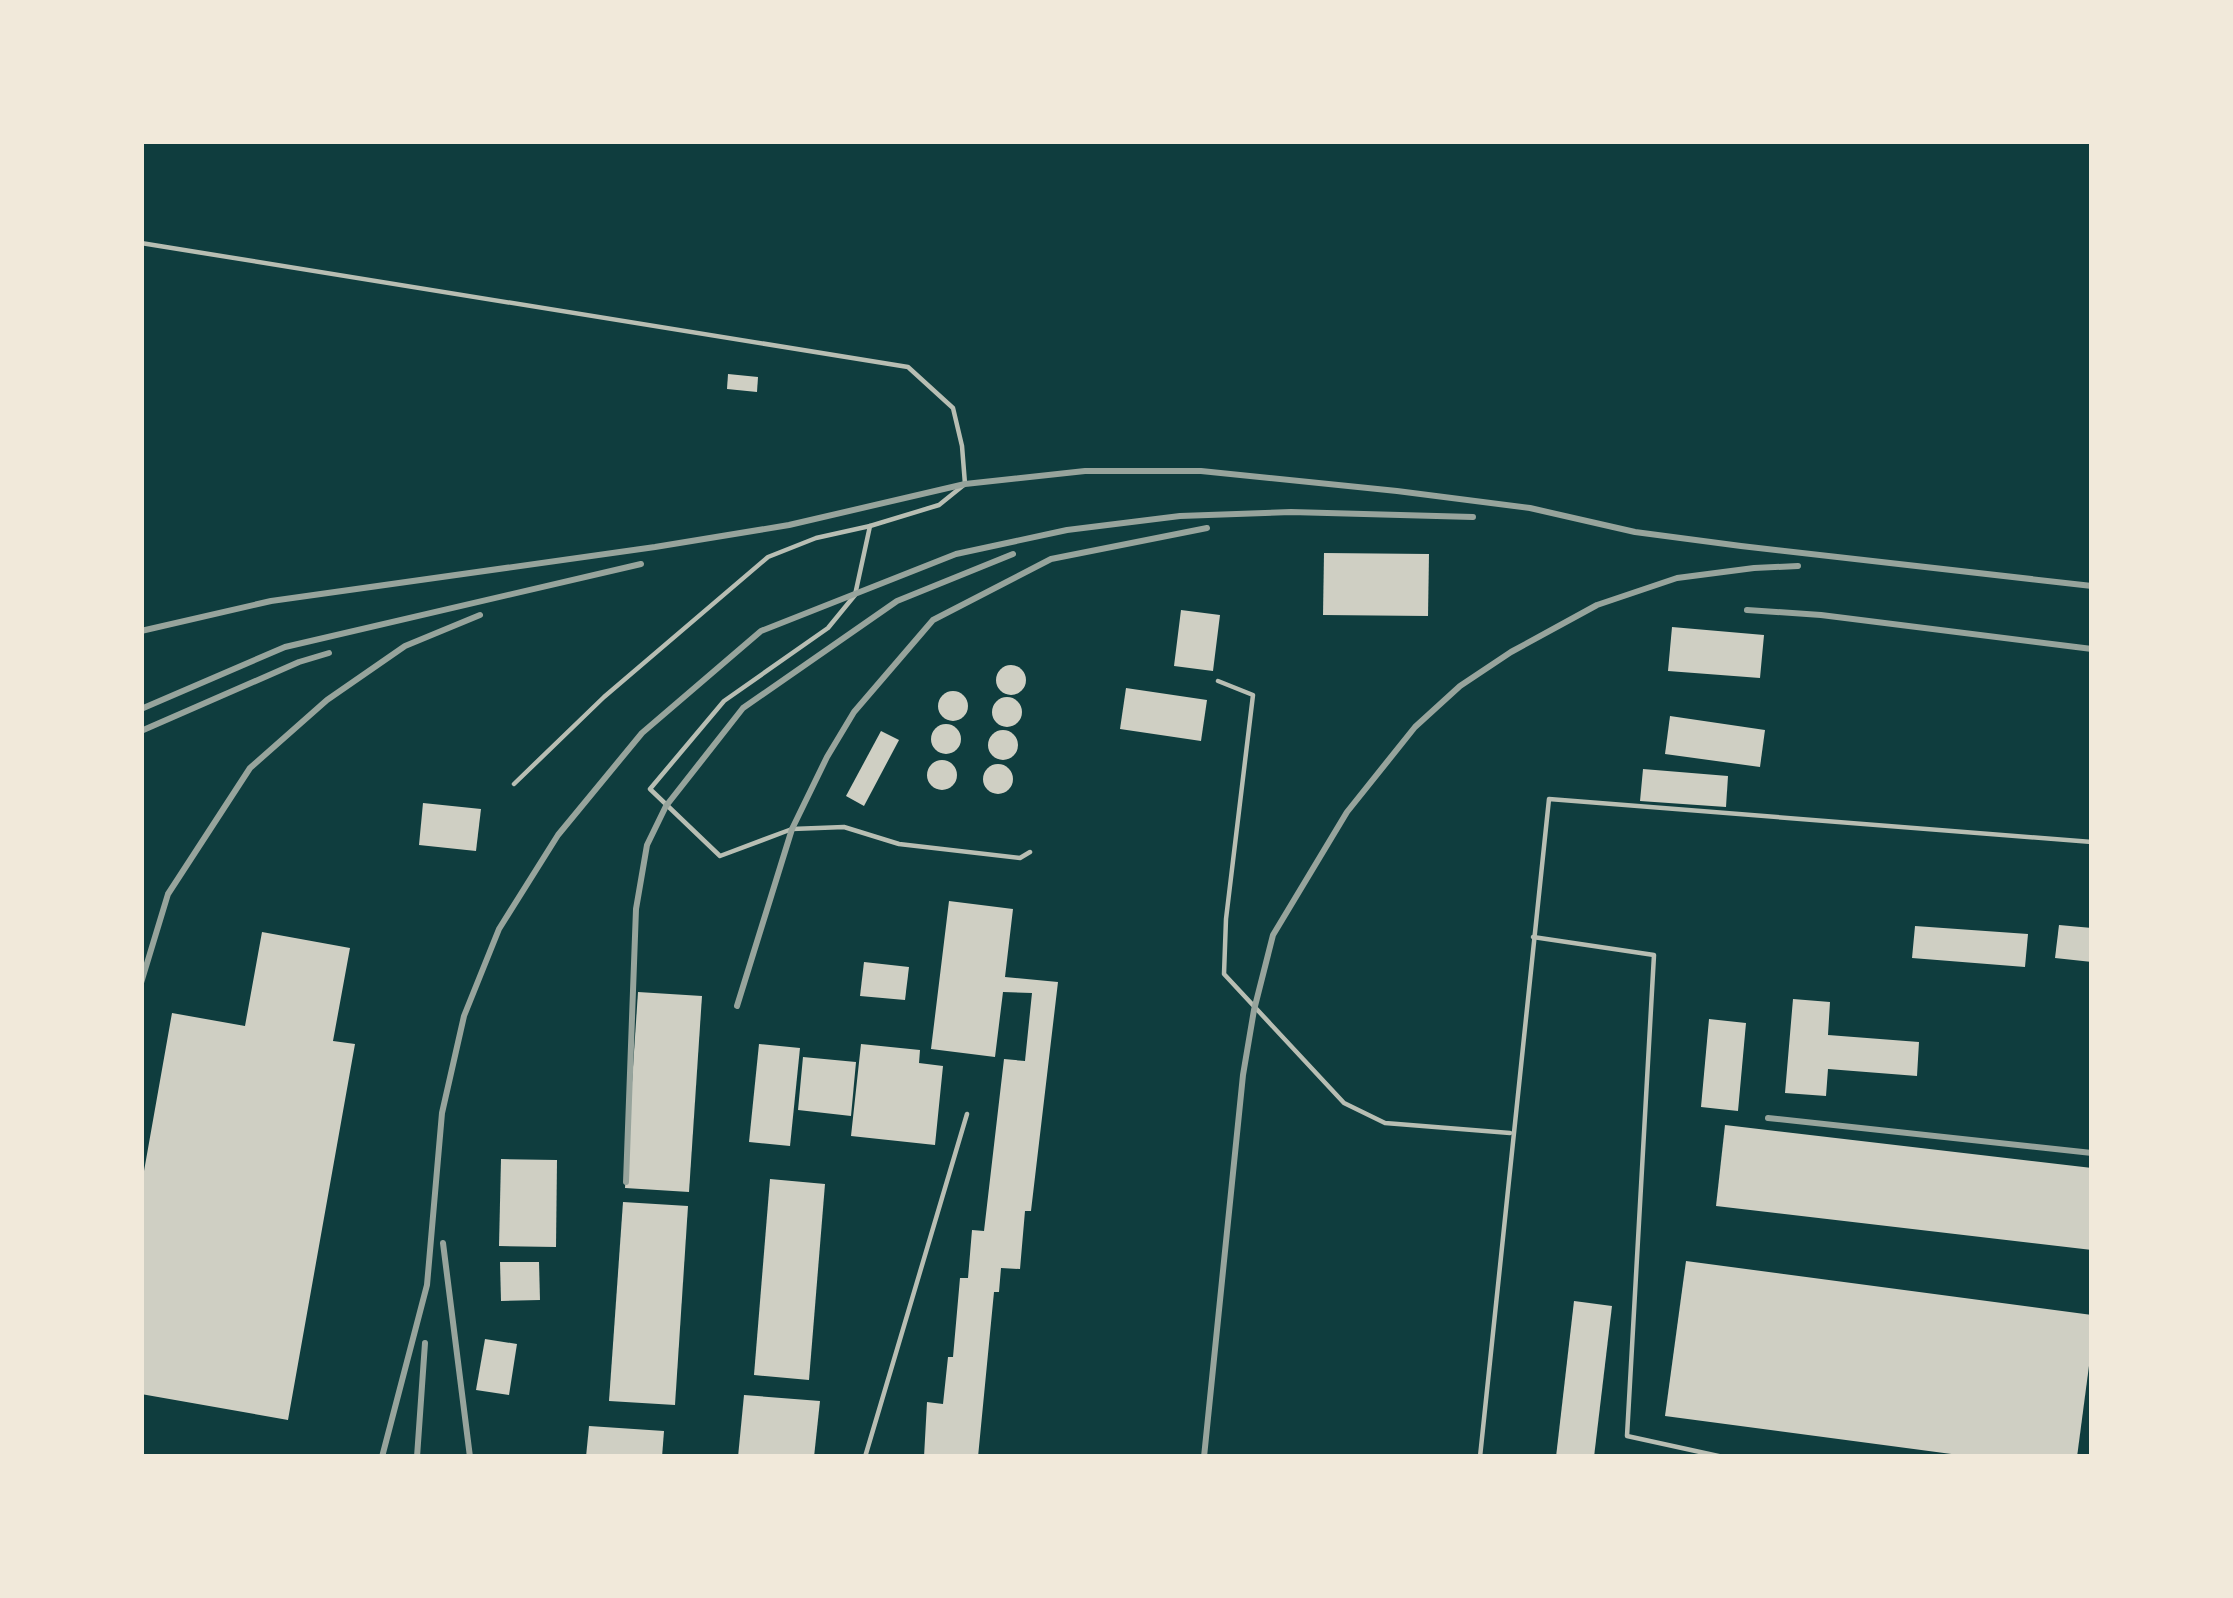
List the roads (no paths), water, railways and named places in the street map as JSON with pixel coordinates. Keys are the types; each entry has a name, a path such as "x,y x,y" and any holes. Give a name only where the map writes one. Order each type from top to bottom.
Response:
{"lane":[{"path":"141,243 908,367 953,408 965,484 939,505 768,556 604,697 514,784"},
{"path":"870,526 855,595 828,628 724,700 650,789 720,856 792,830 844,827 899,844 1020,858 1030,852"},
{"path":"1218,681 1253,695 1224,974 1344,1102 1384,1123 1512,1133"},
{"path":"1480,1457 1549,799 2092,842"},
{"path":"1533,937 1654,955 1627,1436 1723,1457"},
{"path":"865,1457 967,1114"}],"railway":[{"path":"141,631 271,601 655,547 789,525 965,484 1085,471 1201,471 1397,491 1530,508 1635,532 2092,586"},
{"path":"382,1457 427,1285 442,1113 464,1016 499,929 558,835 642,733 761,631 956,554 1067,530 1180,516 1291,512 1473,517"},
{"path":"737,1006 792,829 827,757 854,712 933,620 1051,559 1207,528"},
{"path":"626,1182 636,909 647,845 666,806 743,708 897,601 1013,554"},
{"path":"141,709 285,647 641,564"},
{"path":"1204,1457 1243,1075 1254,1010 1273,935 1347,812 1415,727 1460,686 1597,605 1677,578 1798,566"},
{"path":"1747,610 2092,649"},
{"path":"141,983 168,894 250,768 327,700 405,646 480,615"},
{"path":"141,731 329,653"},
{"path":"1768,1118 2092,1153"},
{"path":"443,1243 470,1457"},
{"path":"417,1457 425,1343"}]}
